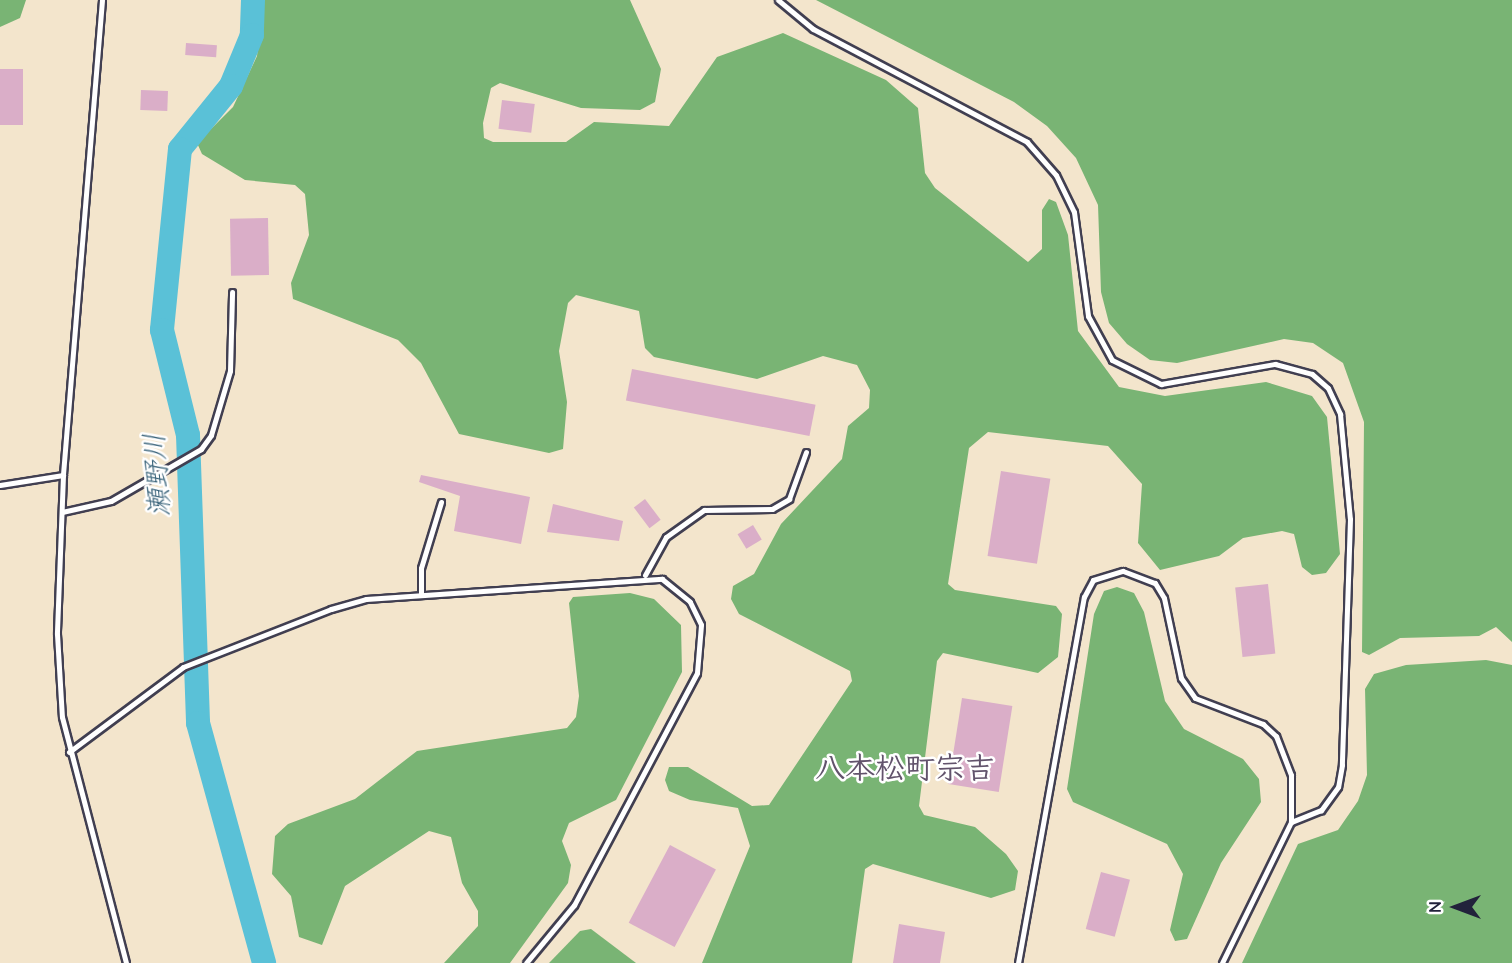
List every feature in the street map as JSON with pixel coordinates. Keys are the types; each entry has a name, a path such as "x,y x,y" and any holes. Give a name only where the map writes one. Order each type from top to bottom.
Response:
{"lane":[{"path":"102,0 63,475 57,634 69,752 126,963"},
{"path":"778,0 813,29 1027,142 1056,175 1074,212 1088,316 1112,360 1161,384 1275,364 1312,374 1328,388 1340,414 1350,519 1342,765 1338,787 1321,810 1291,822"},
{"path":"62,512 111,500 206,442 230,372 232,292"},
{"path":"645,575 666,537 704,510 772,509 789,499 806,452"},
{"path":"0,485 63,475"},
{"path":"421,595 421,568 441,502"},
{"path":"1018,963 1084,597 1105,573 1138,573 1154,583 1164,598 1181,678 1195,698 1263,724 1276,736 1291,775 1291,822 1222,963"},
{"path":"69,752 183,667 331,609 421,595 645,575 662,579 691,602 701,625 697,673 574,905 526,963"}],"green space":[{"path":"0,0 26,0 20,18 0,27"},
{"path":"263,0 630,0 661,69 655,102 640,110 581,108 500,83 491,88 483,123 484,138 493,142 566,142 594,122 669,126 717,57 783,33 886,80 918,108 925,173 935,188 1028,262 1042,249 1042,210 1049,199 1056,202 1068,235 1078,331 1119,387 1165,396 1266,382 1312,396 1327,417 1340,554 1326,573 1312,575 1302,567 1294,534 1282,531 1243,538 1219,556 1160,570 1138,543 1142,484 1108,446 988,432 969,448 948,584 955,590 1056,606 1062,614 1058,657 1038,673 943,653 937,661 919,806 924,815 975,827 1006,854 1018,871 1015,890 991,898 873,864 865,869 852,963 702,963 750,846 738,808 690,800 669,791 665,780 669,767 688,767 752,806 769,805 852,681 850,671 739,614 731,599 733,586 754,574 781,524 842,459 848,426 869,408 870,390 857,365 823,356 757,379 654,357 645,348 639,311 576,295 568,303 559,351 567,402 563,449 549,453 459,434 421,363 398,340 293,299 291,283 309,235 305,194 295,185 245,180 202,154 197,143 233,107 257,56"},
{"path":"816,0 1512,0 1512,642 1496,627 1479,636 1400,638 1369,655 1362,652 1364,422 1343,363 1313,343 1284,339 1177,363 1150,360 1127,344 1109,323 1101,292 1098,205 1076,158 1047,126 1014,102"},
{"path":"1117,587 1134,593 1144,612 1165,701 1184,729 1243,759 1259,779 1261,802 1221,863 1187,939 1175,941 1170,930 1183,874 1167,844 1073,802 1067,789 1094,614 1104,591"},
{"path":"630,593 654,599 681,625 682,672 616,800 569,823 562,841 571,865 568,883 510,963 444,963 478,926 478,911 462,883 451,837 429,831 345,886 322,945 299,937 291,896 272,874 275,836 288,824 355,799 417,751 567,728 576,717 579,696 569,603 573,597"},
{"path":"1486,660 1512,665 1512,963 1242,963 1298,844 1338,830 1358,801 1367,775 1365,689 1374,674 1406,665"},
{"path":"591,929 636,963 549,963 580,931"}],"building":[{"path":"186,43 217,45 216,57 185,55"},
{"path":"0,69 23,69 23,125 0,125"},
{"path":"141,90 168,91 167,111 140,110"},
{"path":"502,100 535,104 531,133 498,129"},
{"path":"268,218 269,275 231,276 230,219"},
{"path":"632,369 816,405 809,436 626,400"},
{"path":"1001,471 1050,479 1037,564 988,556"},
{"path":"421,475 530,497 521,544 454,531 460,496 419,482"},
{"path":"645,499 661,520 649,528 634,507"},
{"path":"553,504 623,521 619,541 547,532"},
{"path":"753,525 762,540 746,549 738,534"},
{"path":"1268,584 1275,654 1242,657 1235,587"},
{"path":"962,698 1012,706 999,792 948,784"},
{"path":"670,845 716,869 675,947 629,923"},
{"path":"1101,872 1130,880 1115,937 1086,929"},
{"path":"899,924 945,932 940,963 893,963"}],"waterway":[{"name":"瀬野川","path":"253,0 252,35 231,86 180,149 162,330 188,435 198,723 264,963"}],"district":[{"name":"八本松町宗吉","path":"905,769"}]}
